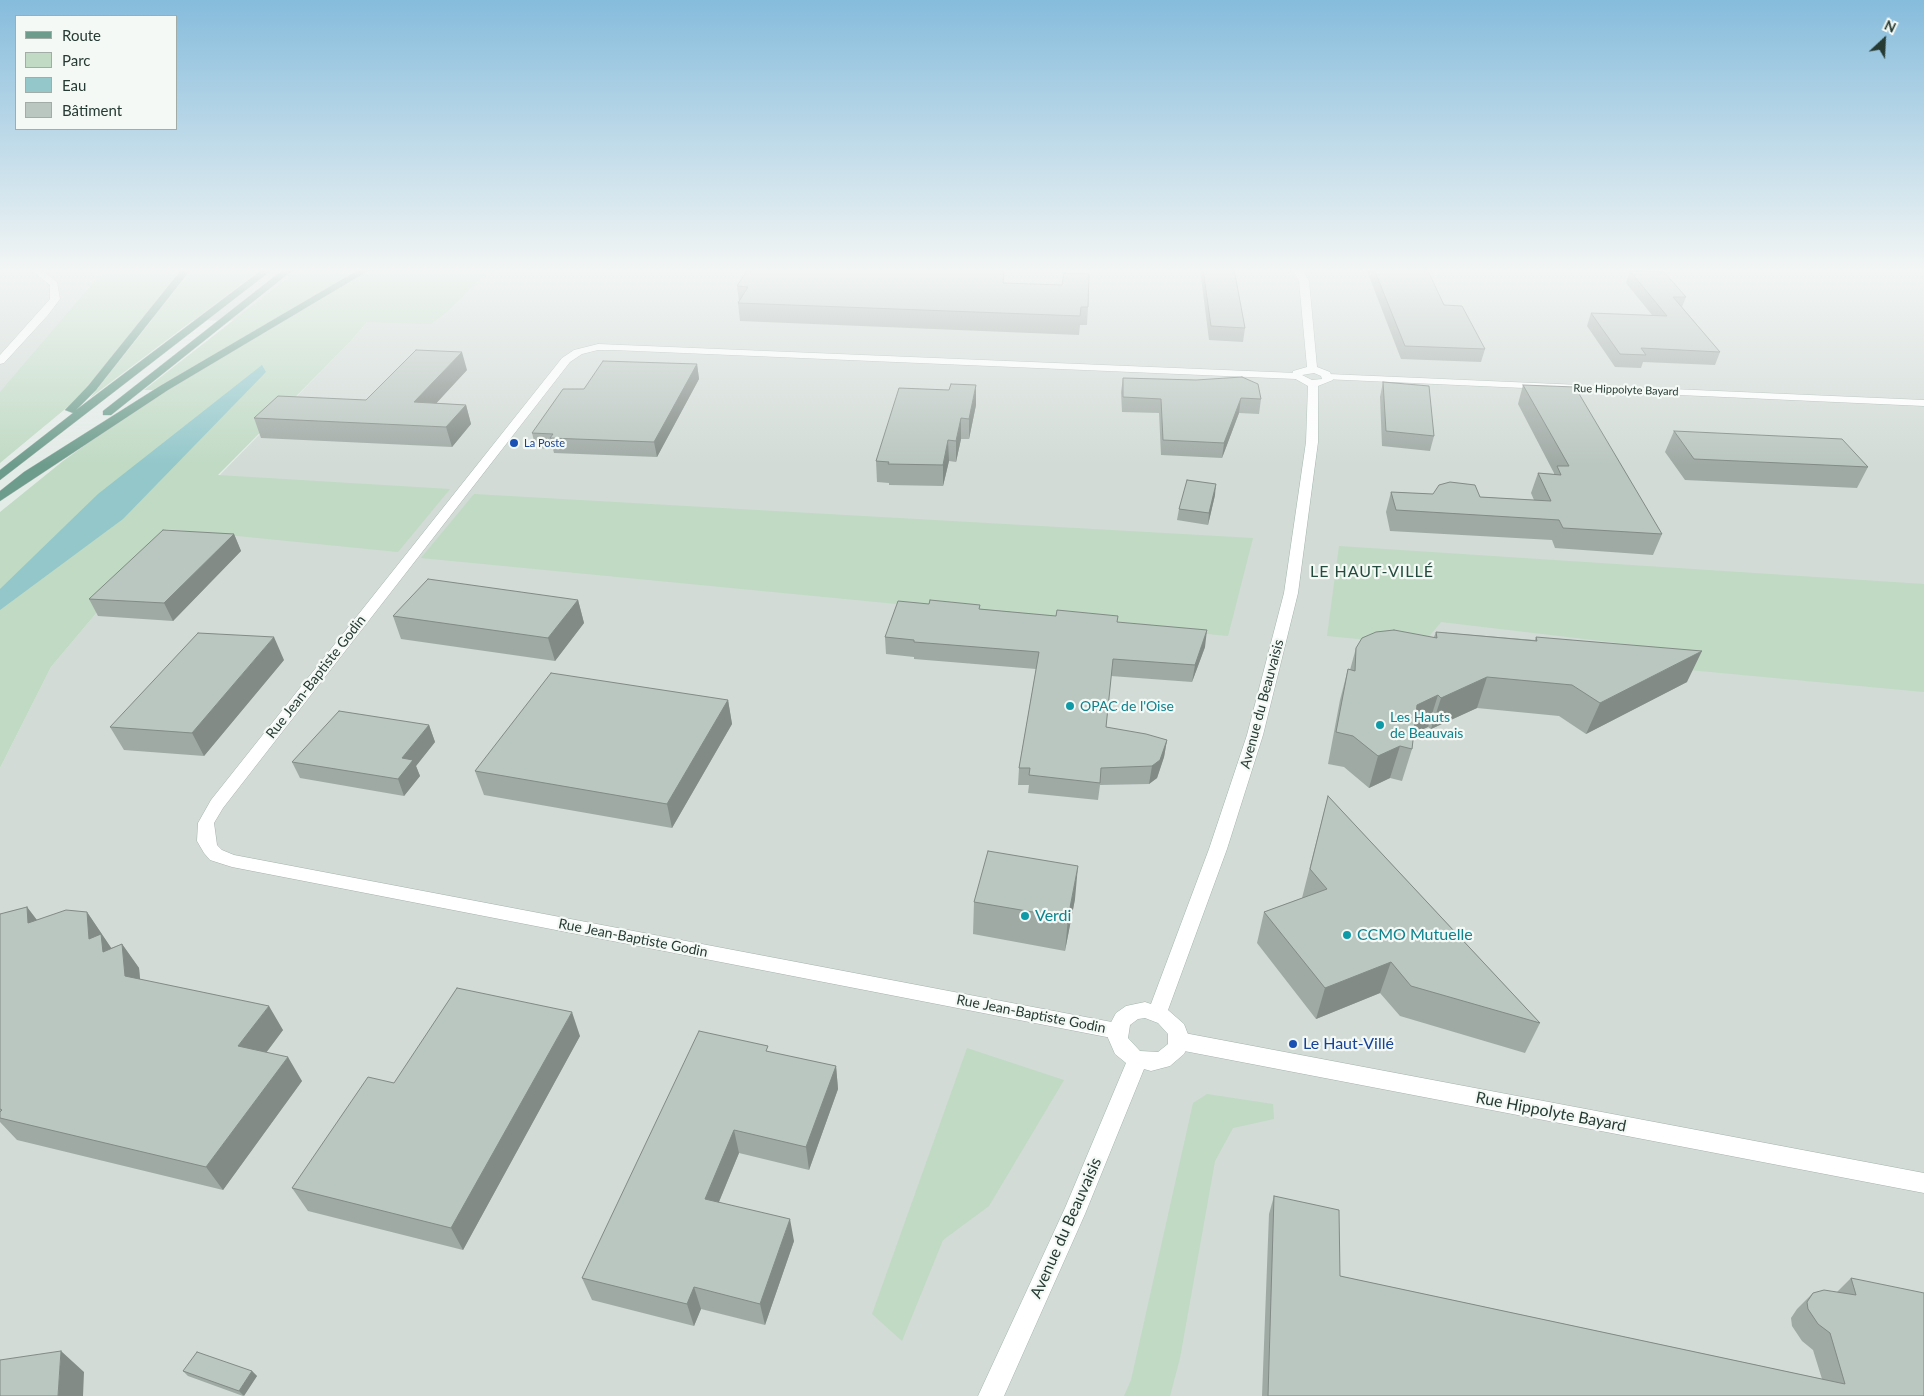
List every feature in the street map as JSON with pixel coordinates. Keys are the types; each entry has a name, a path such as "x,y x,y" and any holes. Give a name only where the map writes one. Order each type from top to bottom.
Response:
{"main road":[{"path":"0,474 83,397 134,334"},
{"path":"0,474 182,334"},
{"path":"0,497 207,334"},
{"path":"20,481 157,391 255,334"}],"street":[{"path":"0,361 26,334"},
{"name":"Avenue du Beauvaisis","path":"1157,1013 1218,848 1255,735 1280,640 1296,566 1312,442 1310,334"},
{"name":"Rue Jean-Baptiste Godin","path":"1117,1031 232,861 216,855 210,849 204,832 206,823 217,804 566,360 578,352 598,347 613,347 1296,376 1301,381 1312,377"},
{"name":"Rue Hippolyte Bayard","path":"1312,377 1325,382 1328,377 1924,402"},
{"path":"1145,1010 1157,1013 1172,1023 1176,1030 1178,1041 1173,1054 1163,1060 1151,1062 1138,1059 1122,1048 1117,1031 1121,1021 1133,1012 1145,1010"},
{"name":"Rue Hippolyte Bayard","path":"1178,1041 1924,1183"},
{"name":"Avenue du Beauvaisis","path":"991,1396 1074,1214 1138,1059"}],"shaded area":[{"path":"0,334 60,334 0,393"},
{"path":"357,334 1924,334 1924,1396 0,1396 0,768 51,667 167,529"}],"green space":[{"path":"49,334 130,334 98,375 70,405 0,463 0,392"},
{"path":"140,334 175,334 90,398"},
{"path":"216,334 249,334 153,390 144,390"},
{"path":"260,334 357,334 218,475 450,489 398,552 167,529 51,667 0,768 0,512 63,461 153,396"},
{"path":"474,494 1253,538 1228,636 421,558"},
{"path":"1339,546 1924,584 1924,692 1668,668 1635,645 1441,622 1422,645 1327,636"},
{"path":"967,1048 1064,1080 989,1206 943,1240 902,1341 872,1314"},
{"path":"1207,1094 1273,1104 1274,1119 1233,1128 1215,1161 1180,1358 1170,1396 1124,1396 1131,1380 1193,1103"}],"water":[{"path":"262,365 266,372 123,519 0,610 0,589 98,494"}],"building":[{"path":"1400,334 1477,334 1485,349 1405,346"},
{"path":"1606,334 1705,334 1720,352 1641,348 1646,355 1620,354"},
{"path":"416,350 462,352 414,402 466,405 446,427 254,418 278,396 366,400"},
{"path":"603,361 697,364 654,442 550,438 553,434 532,433 563,389 584,389"},
{"path":"1242,377 1258,384 1261,399 1241,398 1224,443 1163,440 1161,399 1123,397 1123,378 1196,380"},
{"path":"1383,382 1429,386 1434,436 1386,431"},
{"path":"951,384 976,385 969,419 961,418 956,441 948,440 943,465 888,464 889,462 876,461 899,388 949,390"},
{"path":"1523,385 1575,387 1662,534 1563,528 1559,520 1396,510 1391,492 1433,494 1439,485 1450,482 1475,485 1480,497 1551,501 1538,473 1561,475 1557,466 1569,466"},
{"path":"1674,431 1842,439 1868,467 1694,459"},
{"path":"1187,480 1216,484 1209,513 1179,509"},
{"path":"163,530 234,534 164,603 89,599"},
{"path":"428,579 578,600 548,638 393,616"},
{"name":"OPAC de l'Oise","path":"930,600 980,605 979,609 1056,616 1057,610 1118,616 1117,622 1207,630 1195,665 1113,659 1106,727 1167,740 1160,760 1152,766 1101,768 1100,783 1029,775 1030,768 1019,768 1039,652 914,642 914,640 885,637 898,601 929,604"},
{"path":"1394,630 1437,638 1436,632 1537,641 1536,637 1702,651 1600,703 1572,685 1487,677 1441,698 1438,695 1417,705 1412,749 1400,746 1378,756 1353,736 1336,732 1348,669 1355,671 1356,648 1362,638 1376,632"},
{"path":"198,633 274,637 192,733 110,727"},
{"path":"551,673 728,700 667,804 475,771"},
{"path":"339,711 429,725 402,758 413,760 398,779 292,762"},
{"path":"1328,796 1540,1023 1411,986 1391,962 1325,988 1264,912 1327,889 1310,869"},
{"path":"988,851 1078,866 1068,918 974,902"},
{"path":"27,907 28,923 66,910 87,912 89,939 101,934 103,952 122,944 125,976 269,1006 238,1046 288,1057 206,1167 0,1118 2,1110 0,1109 0,914"},
{"path":"457,988 572,1012 451,1228 292,1188 368,1077 394,1083"},
{"path":"699,1031 768,1046 766,1051 836,1066 806,1147 734,1130 705,1199 790,1219 760,1304 694,1287 687,1304 582,1278"},
{"path":"1274,1196 1339,1210 1340,1276 1845,1384 1830,1333 1818,1324 1808,1309 1807,1302 1813,1293 1824,1290 1856,1295 1851,1278 1924,1293 1924,1396 1268,1396"},
{"path":"61,1351 58,1396 0,1396 0,1360"},
{"path":"197,1352 252,1371 239,1391 183,1371"}],"place":[{"name":"La Poste","path":"514,443"},
{"name":"OPAC de l'Oise","path":"1070,706"},
{"name":"Les Hauts de Beauvais","path":"1380,725"},
{"name":"Verdi","path":"1025,916"},
{"name":"CCMO Mutuelle","path":"1347,935"},
{"name":"Le Haut-Villé","path":"1293,1044"}],"district":[{"name":"LE HAUT-VILLÉ","path":"1372,572"}]}
